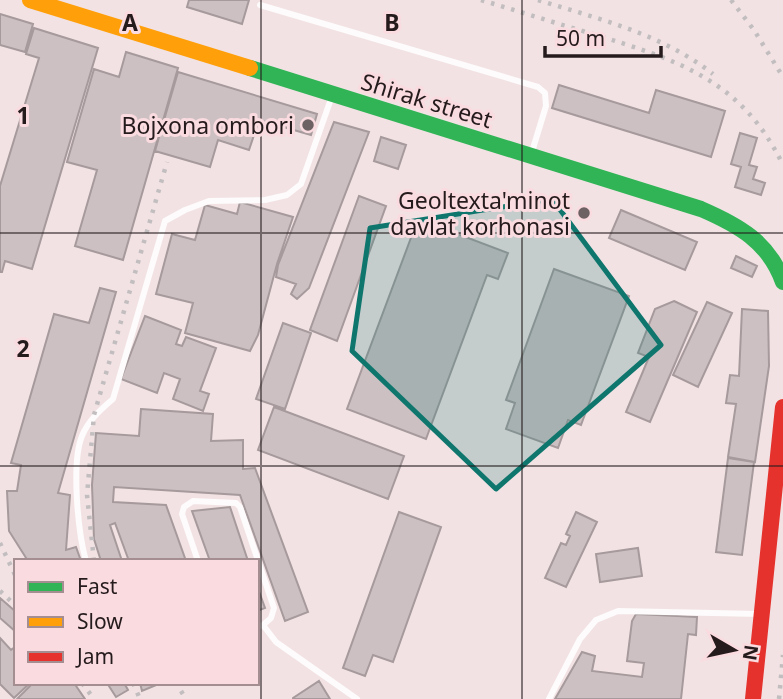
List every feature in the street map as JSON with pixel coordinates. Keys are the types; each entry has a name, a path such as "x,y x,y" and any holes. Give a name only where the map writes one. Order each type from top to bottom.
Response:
{"street":[{"name":"Shirak street","path":"30,0 701,209 730,221 771,252 783,282"},
{"path":"753,699 783,407"}],"lane":[{"path":"260,5 538,87 545,93 546,106 531,157"},
{"path":"85,559 80,540 76,464 81,437 94,415 113,399 164,221 209,201 265,200 287,195 301,184 333,94"},
{"path":"197,559 182,514 184,507 193,502 236,503 240,507 258,559"},
{"path":"259,563 274,608 271,618 260,626 276,642 357,699"},
{"path":"549,699 580,639 596,620 618,611 762,614"}],"highlighted area":[{"path":"552,199 661,345 496,489 352,351 370,228"}],"building":[{"path":"189,0 249,0 242,24 187,7"},
{"path":"0,14 33,24 25,52 0,45"},
{"path":"34,28 98,48 32,269 5,261 0,272 0,186 39,58 26,54"},
{"path":"126,52 178,68 123,260 75,246 97,170 67,162 94,69 119,77"},
{"path":"178,72 317,114 311,135 259,120 249,150 218,140 210,167 155,151"},
{"path":"559,85 649,113 656,90 725,111 711,157 552,108"},
{"path":"334,122 369,132 309,288 297,299 291,294 296,284 276,277 278,265"},
{"path":"740,133 757,138 749,165 757,167 753,179 765,183 761,195 735,187 741,167 731,164"},
{"path":"381,137 406,145 398,169 374,161"},
{"path":"359,196 386,206 337,341 310,330"},
{"path":"240,202 293,217 258,335 250,351 185,333 193,303 156,294 172,234 195,240 205,205 237,214"},
{"path":"621,210 697,242 685,270 609,238"},
{"path":"418,219 508,253 498,279 487,275 426,439 347,409"},
{"path":"736,256 757,266 752,277 731,268"},
{"path":"554,269 629,296 581,425 568,420 558,448 506,429 515,403 506,400"},
{"path":"100,288 116,292 58,493 70,495 66,550 76,547 80,559 27,559 9,531 7,491 17,491 21,465 11,463 54,314 89,323"},
{"path":"674,301 697,312 650,422 626,412 649,357 638,353 655,309"},
{"path":"707,302 732,313 698,387 673,375"},
{"path":"742,309 768,311 769,366 755,462 728,457 736,404 726,403 730,375 739,376"},
{"path":"145,316 181,330 176,344 182,346 186,337 216,348 200,391 209,394 203,411 173,399 180,379 164,373 157,393 121,379"},
{"path":"283,323 311,333 285,409 256,399"},
{"path":"274,407 404,456 388,499 258,450"},
{"path":"141,409 213,414 211,441 243,440 243,469 255,468 308,612 285,621 240,495 114,487 113,502 166,505 185,559 128,559 115,523 110,525 121,559 100,559 94,539 92,485 96,433 139,436"},
{"path":"728,458 754,462 742,555 716,552"},
{"path":"230,507 247,559 209,559 192,511"},
{"path":"399,512 441,527 393,662 373,655 365,676 343,668"},
{"path":"576,512 597,522 566,587 545,578 561,543 566,545 570,536 566,534"},
{"path":"638,548 642,576 600,582 596,554"},
{"path":"259,592 265,608 259,610"},
{"path":"0,598 14,610 14,630 0,618"},
{"path":"636,614 697,617 696,635 688,634 681,699 555,699 582,652 595,656 592,671 642,677 644,663 627,661 632,621"},
{"path":"0,638 11,650 14,648 14,685 28,685 14,698 0,684"},
{"path":"319,681 330,699 293,699 293,698"},
{"path":"31,685 75,685 85,699 17,699"},
{"path":"108,685 125,685 128,690 116,697"},
{"path":"140,685 156,685 142,691"}],"railway":[{"path":"481,0 652,53 704,77 748,112 767,136 783,165"},
{"path":"538,0 651,38 673,48 713,74"},
{"path":"731,0 754,30 783,77"},
{"path":"94,559 87,495 94,415 167,162"},
{"path":"0,543 14,573"},
{"path":"0,591 14,604"},
{"path":"779,699 783,655"},
{"path":"84,685 94,699"},
{"path":"134,685 140,699"},
{"path":"181,691 186,699"}],"traffic: fast":[{"path":"250,68 701,209 751,236 769,256 783,282"}],"traffic: slow":[{"path":"30,0 250,68"}],"traffic: jam":[{"path":"753,699 783,407"}],"place":[{"name":"Bojxona ombori","path":"308,125"},
{"name":"Geoltexta'minot davlat korhonasi","path":"584,213"}]}
